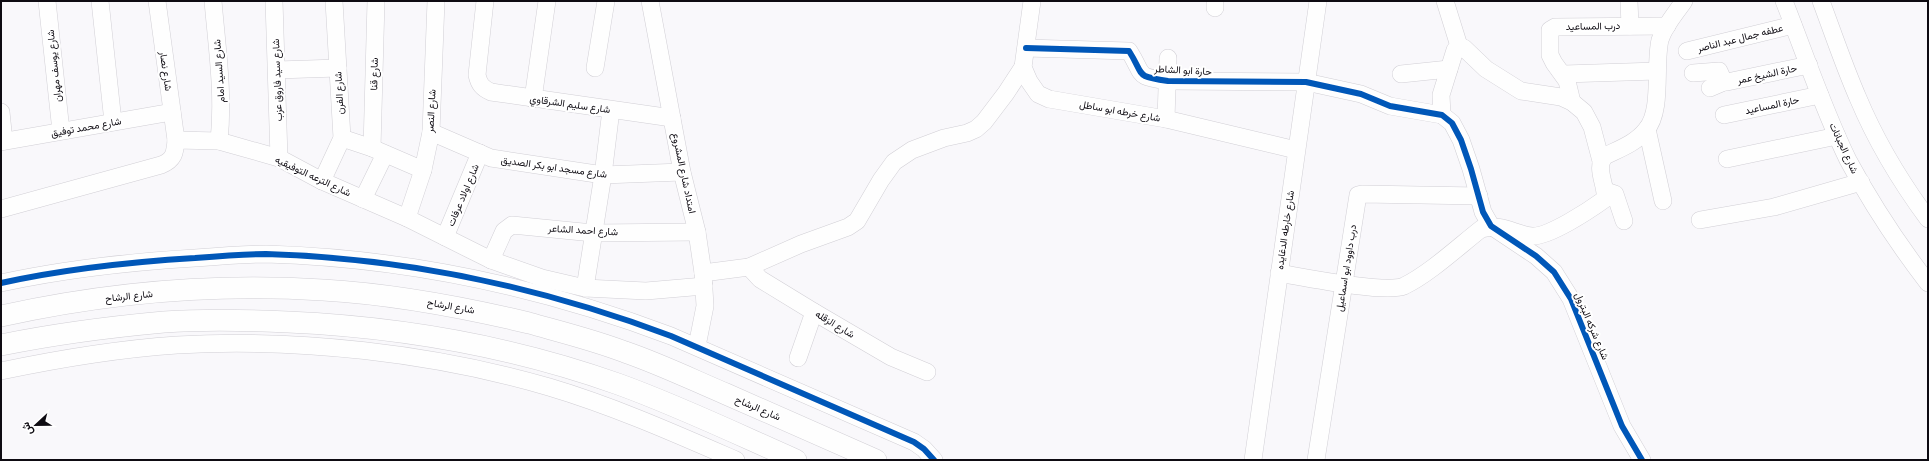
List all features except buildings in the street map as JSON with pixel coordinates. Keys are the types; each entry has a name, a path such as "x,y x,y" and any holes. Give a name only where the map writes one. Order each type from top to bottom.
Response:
{"main road":[{"name":"شارع الرشاح","path":"1,316 32,309 126,296 209,290 322,290 403,298 480,311 561,332 624,351 665,367 876,460"},
{"path":"1,345 81,331 166,322 253,320 346,324 422,333 502,349 618,384 688,412 796,460"}],"street":[{"name":"شارع يوسف مهران","path":"47,1 61,131"},
{"path":"100,1 113,122"},
{"name":"شارع نصار","path":"157,1 176,140"},
{"name":"شارع السيد امام","path":"213,1 220,74 221,115 218,141"},
{"name":"شارع سيد فاروق عزب","path":"274,1 279,158"},
{"name":"شارع الفرن","path":"322,182 342,138 334,1"},
{"name":"شارع قنا","path":"376,1 379,151"},
{"name":"شارع النصر","path":"407,218 423,170 431,132 436,1"},
{"name":"شارع سليم الشرقاوي","path":"485,1 477,75 481,86 491,92 672,118"},
{"path":"533,99 547,1"},
{"path":"595,68 606,1"},
{"name":"امتداد شارع المشروع","path":"650,1 682,172 697,232 704,279 705,306 697,346"},
{"path":"1023,67 1032,1"},
{"name":"شارع خارطه الدغايده","path":"1253,460 1318,1"},
{"path":"1445,1 1459,46 1464,48 1486,69 1521,90 1561,97 1572,102 1584,112 1592,127 1601,161"},
{"path":"1629,1 1630,26"},
{"path":"1279,274 1344,284 1385,288 1402,287 1427,271 1481,229 1491,226 1504,227 1533,236 1546,233 1572,221 1596,206 1605,199 1606,191 1599,165 1601,161 1605,156 1637,139 1647,129 1655,108 1660,39 1666,26 1684,1"},
{"name":"شارع الجبانات","path":"1784,1 1837,136 1861,182 1888,227 1928,282"},
{"path":"1821,1 1847,71 1871,126 1900,178 1928,219"},
{"name":"عطفه جمال عبد الناصر","path":"1687,51 1794,25"},
{"name":"درب المساعيد","path":"1572,102 1564,74 1559,71 1550,54 1550,30 1555,27 1666,26"},
{"path":"1459,46 1455,50 1441,95 1442,115 1452,123 1461,140 1483,212 1491,226"},
{"name":"حارة ابو الشاطر","path":"1026,48 1129,51 1137,70 1144,77 1168,81 1306,82 1361,94 1390,106 1442,115"},
{"path":"1166,119 1168,58"},
{"name":"حارة الشيخ عمر","path":"1693,73 1719,70 1717,85 1809,65"},
{"name":"شارع الترعه التوفيقيه","path":"176,140 218,141 279,158 322,182 407,218 491,260 542,278 585,288 646,291 704,279 749,267 801,244 848,227 857,221 881,180 894,162 912,150 944,138 967,133 976,129 984,122 1006,93 1023,67"},
{"name":"شارع خرطه ابو ساطل","path":"1023,67 1029,81 1038,94 1049,99 1166,119 1296,150"},
{"path":"277,70 338,68"},
{"path":"1401,74 1449,70"},
{"path":"1564,74 1657,71"},
{"name":"حارة المساعيد","path":"1724,115 1820,95"},
{"path":"585,288 603,175 611,110"},
{"path":"1,112 3,141"},
{"name":"شارع محمد توفيق","path":"3,141 172,112"},
{"path":"1647,129 1663,201"},
{"name":"شارع مسجد ابو بكر الصديق","path":"431,132 491,158 603,175 682,172"},
{"path":"1727,159 1837,136"},
{"path":"342,138 379,151 423,170"},
{"path":"1,208 170,162 174,154 176,140"},
{"path":"363,199 379,151"},
{"name":"شارع اولاد عرفات","path":"445,237 480,154"},
{"path":"1700,220 1774,207 1861,182"},
{"path":"1606,191 1615,194 1624,220"},
{"name":"درب داوود ابو اسماعيل","path":"1316,460 1358,195 1479,196"},
{"name":"شارع احمد الشاعر","path":"491,260 504,231 512,225 593,233 697,232"},
{"name":"شارع شركه البترول","path":"1491,226 1536,256 1554,272 1571,299 1622,426 1642,460"},
{"path":"1,283 89,267 175,259 265,254 358,260 456,274 542,293 639,324 697,346 914,442 924,449 934,460"},
{"name":"شارع الزقله","path":"749,267 760,279 814,312 891,357 927,372"},
{"path":"798,358 814,312"},
{"path":"1,371 36,364 176,345 211,344 301,346 362,351 424,359 491,372 548,387 612,407 736,460"}],"cycle path":[{"path":"1026,48 1129,51 1142,74 1150,78 1168,81 1306,82 1361,94 1390,106 1442,115 1452,123 1461,140 1483,212 1491,226 1536,256 1554,272 1571,299 1622,426 1642,460"},
{"path":"1,283 73,270 121,264 257,254 318,257 370,262 472,278 572,303 671,336 914,442 924,449 934,460"}]}
